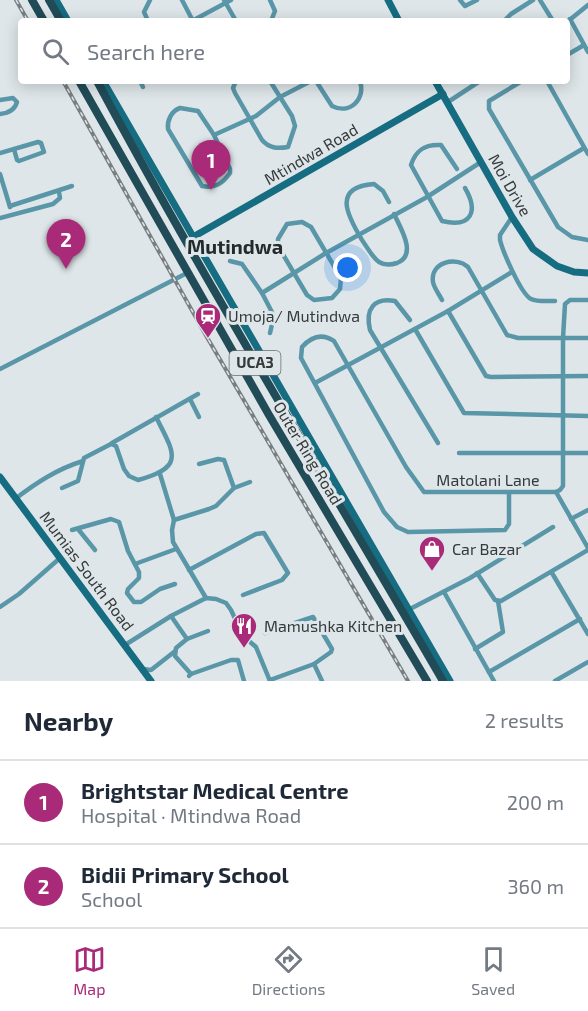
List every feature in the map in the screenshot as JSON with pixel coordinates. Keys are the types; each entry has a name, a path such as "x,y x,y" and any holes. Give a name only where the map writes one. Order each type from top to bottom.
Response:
{"main road":[{"path":"388,0 397,18"},
{"path":"32,1 42,18"},
{"path":"52,1 60,18"},
{"path":"52,1 66,18"},
{"name":"Outer Ring Road","path":"81,84 188,273 427,681"},
{"name":"Outer Ring Road","path":"99,84 270,389 443,681"},
{"name":"UCA3","path":"105,84 450,681"},
{"name":"Moi Drive","path":"437,84 512,217 533,249 557,266 574,272 588,273"},
{"name":"Mtindwa Road","path":"193,237 443,94"},
{"name":"Mumias South Road","path":"0,477 151,681"},
{"path":"390,591 402,599"}],"street":[{"path":"147,18 144,12 150,0"},
{"path":"182,0 191,18"},
{"path":"270,0 275,11 273,18"},
{"path":"460,0 465,6 477,0"},
{"path":"507,18 533,0"},
{"path":"198,18 227,1 235,18"},
{"path":"542,1 551,18"},
{"path":"570,19 588,6"},
{"path":"570,22 588,52"},
{"path":"570,53 584,45"},
{"path":"235,84 233,88 266,144 279,149 288,147 295,126 272,84"},
{"path":"214,135 264,111 280,98 306,84"},
{"path":"318,84 332,106 341,109 349,108 358,101 361,84"},
{"path":"448,102 475,84"},
{"path":"517,84 489,101 489,109 558,227 572,237 588,240"},
{"path":"549,84 588,154"},
{"path":"0,100 13,98 17,102 13,110 0,114"},
{"path":"176,109 198,111 214,135 226,158 230,173 221,185 206,187 198,182 168,129 169,120 176,109"},
{"path":"0,153 14,149 40,142 44,152 19,161 14,149"},
{"path":"457,170 441,145 427,146 419,150 411,165 442,221 461,222 467,220 471,215 472,205 465,188"},
{"path":"530,180 584,148"},
{"path":"262,293 358,234 427,197 481,162"},
{"path":"0,174 12,215"},
{"path":"389,202 383,191 374,184 360,185 351,191 346,208 358,234 377,261 383,264 401,262 405,254 407,244 394,214"},
{"path":"10,206 72,186"},
{"path":"0,218 58,202 59,192"},
{"path":"512,217 500,235 512,272 528,297 533,300 555,302"},
{"path":"302,222 308,224 341,278 340,289 332,298 310,298 293,273 277,242 287,224 302,222"},
{"path":"230,261 242,264 262,293 274,316 270,333"},
{"path":"442,300 435,288 433,278 437,268 441,263 447,261 464,263 507,335 518,338 588,338"},
{"path":"315,383 448,311 512,272"},
{"path":"0,369 188,273"},
{"path":"410,320 395,301 381,300 374,303 368,315 370,330 438,443"},
{"name":"Matolani Lane","path":"347,367 420,489 426,493 556,492 563,486 563,338 567,301 588,300"},
{"path":"448,311 486,376 588,376"},
{"path":"415,329 464,413 588,416"},
{"path":"347,367 334,341 324,336 312,338 302,347 302,358 315,383 384,512 397,527 408,532 505,530 509,525 509,492"},
{"path":"63,488 78,481 83,461 88,454 111,444 198,394"},
{"path":"190,399 199,417"},
{"path":"111,444 116,446 124,469 132,478 138,480 160,474 172,461 173,450 156,417"},
{"path":"459,453 588,453"},
{"path":"199,464 218,459 224,460 234,488"},
{"path":"15,499 38,482 69,465 83,461"},
{"path":"160,474 174,520 172,530 176,549 206,598"},
{"path":"174,520 216,506 234,488 250,482"},
{"path":"498,601 552,573 588,549 556,492"},
{"path":"571,519 588,510"},
{"path":"72,530 116,519 119,522 128,551 139,572 139,578 127,593 134,602 141,602 160,589 175,584"},
{"path":"408,610 444,592 553,527"},
{"path":"78,529 94,550"},
{"path":"189,570 256,534 264,533 283,561 288,573 282,580 243,595"},
{"path":"135,564 176,549"},
{"path":"0,607 19,594 60,558"},
{"path":"475,649 502,633 498,601 477,573"},
{"path":"552,573 588,634"},
{"path":"444,592 494,681"},
{"path":"125,645 171,616 206,598 226,603 243,636 260,652 270,681 314,664 332,652 315,618 309,617 265,633"},
{"path":"171,616 187,639"},
{"path":"489,672 579,619"},
{"path":"143,669 151,670 187,639 208,631"},
{"path":"174,652 190,675 231,660 238,660 244,681"},
{"path":"555,681 588,662"},
{"path":"314,664 322,681"}],"railway":[{"path":"16,0 26,18"},
{"path":"65,84 208,339 408,681"}],"place":[{"name":"Brightstar Medical Centre","path":"211,190"},
{"name":"Bidii Primary School","path":"66,269"},
{"name":"Umoja/ Mutindwa","path":"208,339"},
{"name":"Car Bazar","path":"432,572"},
{"name":"Mamushka Kitchen","path":"244,649"}],"district":[{"name":"Mutindwa","path":"235,247"}]}
